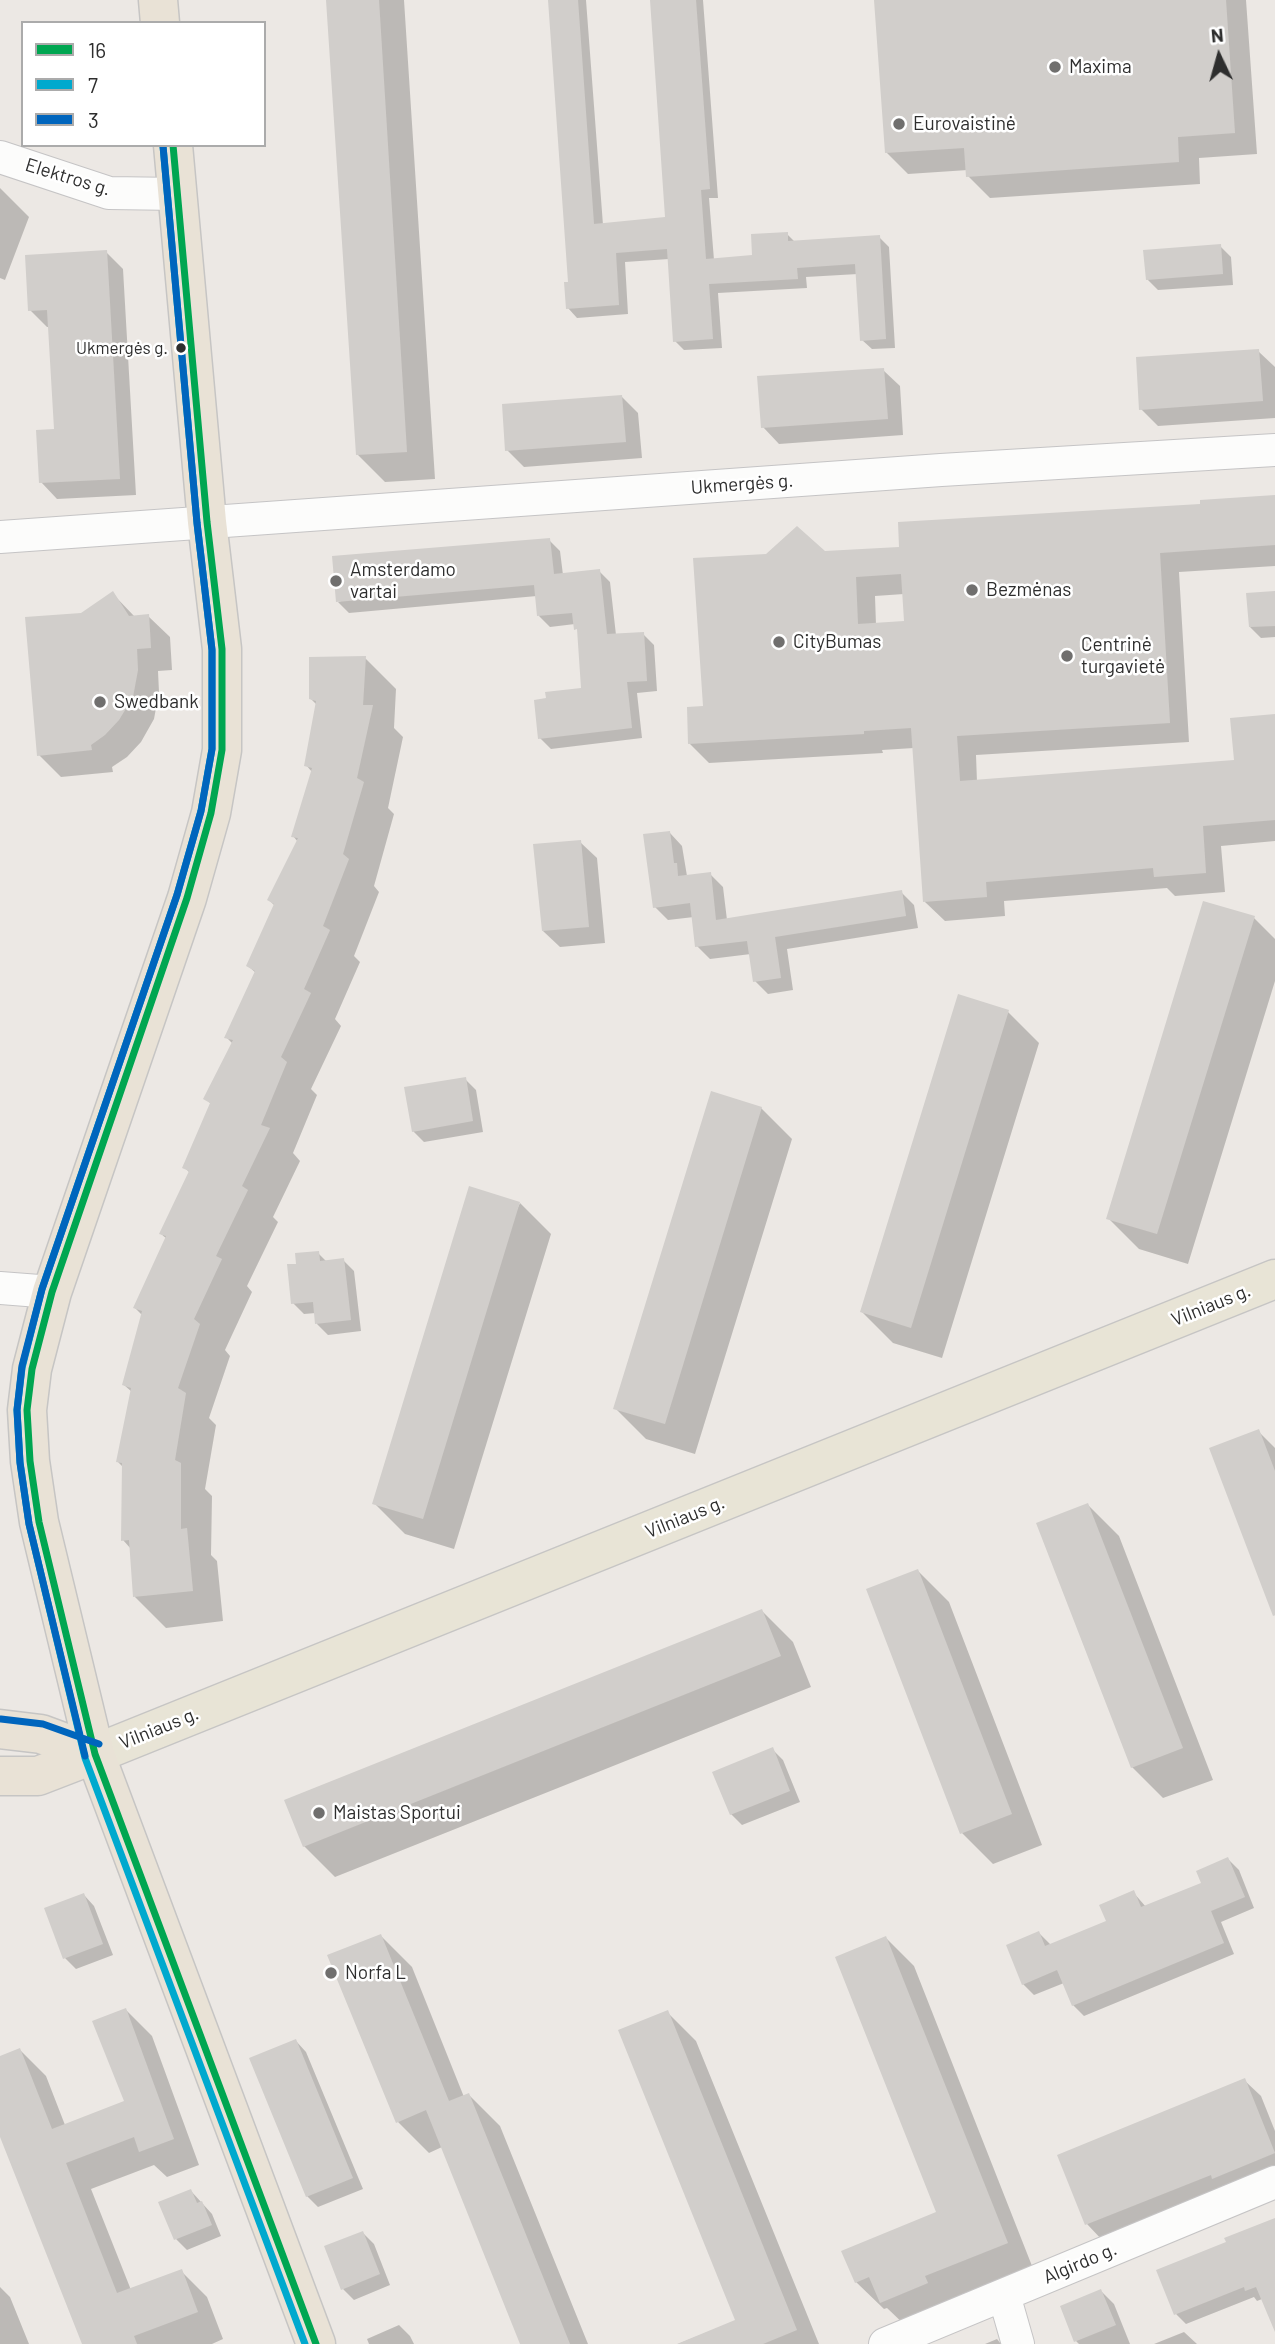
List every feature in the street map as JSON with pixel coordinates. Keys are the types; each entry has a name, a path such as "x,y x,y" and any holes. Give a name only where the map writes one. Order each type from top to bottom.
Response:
{"highway":[{"path":"158,0 160,21"},
{"path":"173,147 207,522 222,649 222,750 211,813 187,898 52,1292 32,1370 27,1410 30,1461 39,1522 95,1754 316,2344"},
{"name":"Vilniaus g.","path":"0,1729 41,1734 95,1754"},
{"name":"Vilniaus g.","path":"0,1776 38,1776 95,1754"}],"main road":[{"name":"Vilniaus g.","path":"95,1754 1275,1279"}],"street":[{"name":"Elektros g.","path":"0,157 109,192 179,194"},
{"name":"Ukmergės g.","path":"0,537 1136,457 1275,450"},
{"path":"0,1288 52,1292"},
{"name":"Algirdo g.","path":"885,2344 1275,2182"},
{"path":"1004,2295 1018,2344"}],"building":[{"path":"326,0 379,0 407,452 356,455"},
{"path":"548,0 578,0 594,224 665,217 650,0 696,0 710,189 701,190 706,259 752,255 751,234 788,232 788,241 880,235 886,339 860,341 855,264 797,268 798,279 709,284 713,339 673,342 667,249 616,253 619,305 566,309 564,282 568,282"},
{"name":"Maxima","path":"874,0 1226,0 1235,133 1178,137 1179,162 966,177 964,148 885,153"},
{"path":"1221,244 1223,274 1146,280 1143,250"},
{"path":"107,250 120,479 39,483 36,430 54,429 47,310 28,311 25,255"},
{"path":"1259,349 1263,401 1139,410 1136,357"},
{"path":"884,368 888,419 761,428 757,376"},
{"path":"622,395 626,442 505,451 502,404"},
{"path":"1275,495 1275,545 1160,553 1170,723 957,736 960,781 1234,760 1230,718 1275,714 1275,820 1203,826 1206,873 1154,877 1153,868 986,882 987,897 923,902 911,728 864,731 864,734 688,744 687,707 703,706 693,558 766,554 797,526 825,551 899,547 898,522 1200,504 1200,500","holes":["901,574 904,621 858,624 856,577"]},
{"path":"550,538 554,574 600,569 607,634 644,632 647,681 627,682 632,728 538,739 534,700 546,698 545,692 581,688 577,629 574,630 572,613 537,616 534,585 336,602 332,556"},
{"path":"113,591 129,616 149,614 151,648 137,649 138,670 133,697 119,720 91,745 92,750 37,756 25,617 81,613"},
{"path":"1275,591 1275,626 1249,627 1246,593"},
{"path":"366,656 363,705 373,705 357,778 364,782 343,854 349,859 323,926 330,930 304,989 311,993 281,1057 287,1062 261,1125 270,1128 242,1186 248,1190 216,1256 222,1259 194,1319 200,1324 178,1388 186,1393 175,1460 181,1463 181,1529 187,1528 193,1591 133,1597 129,1540 121,1541 122,1463 116,1462 131,1388 122,1385 142,1311 133,1308 166,1236 159,1234 189,1171 182,1168 210,1103 203,1099 233,1040 224,1038 255,971 246,966 274,904 267,900 298,838 291,837 312,768 304,766 316,701 309,699 309,657"},
{"path":"670,831 678,876 711,872 716,920 902,890 906,916 775,937 781,978 753,982 747,941 695,947 690,903 653,908 643,834"},
{"path":"581,840 589,927 542,931 533,844"},
{"path":"1203,901 1255,916 1157,1234 1106,1219"},
{"path":"958,994 1009,1010 911,1328 860,1312"},
{"path":"466,1077 473,1121 412,1132 404,1087"},
{"path":"711,1091 762,1107 665,1424 613,1409"},
{"path":"469,1186 520,1202 423,1519 372,1504"},
{"path":"319,1251 320,1261 344,1258 351,1320 315,1324 313,1302 291,1304 287,1264 296,1264 295,1253"},
{"path":"1259,1429 1275,1471 1273,1616 1209,1448"},
{"path":"1088,1503 1183,1748 1131,1768 1036,1523"},
{"path":"918,1569 1012,1814 960,1834 866,1589"},
{"path":"762,1609 781,1656 303,1847 284,1800"},
{"path":"773,1747 790,1791 730,1815 712,1772"},
{"path":"1228,1857 1245,1897 1211,1911 1224,1943 1072,2006 1057,1970 1022,1985 1006,1945 1039,1931 1045,1946 1106,1921 1099,1905 1134,1890 1141,1907 1201,1883 1196,1871"},
{"path":"84,1893 103,1944 63,1959 44,1908"},
{"path":"381,1934 449,2101 469,2093 570,2344 520,2344 426,2110 396,2123 327,1955"},
{"path":"886,1936 1008,2243 925,2276 928,2283 880,2303 869,2277 855,2283 841,2251 936,2212 835,1957"},
{"path":"126,2008 174,2139 139,2152 134,2137 66,2163 117,2293 182,2269 198,2312 134,2336 137,2344 82,2344 0,2137 0,2056 20,2048 52,2129 124,2101 92,2021"},
{"path":"668,2010 797,2330 763,2344 677,2344 735,2320 618,2030"},
{"path":"296,2039 353,2178 306,2197 249,2058"},
{"path":"1245,2078 1275,2153 1212,2179 1211,2175 1085,2225 1057,2155"},
{"path":"191,2189 197,2203 202,2201 212,2225 174,2240 158,2202"},
{"path":"1275,2218 1275,2332 1256,2287 1245,2291 1244,2287 1174,2315 1156,2270 1226,2242 1224,2238"},
{"path":"363,2231 380,2274 341,2290 324,2246"},
{"path":"1101,2289 1116,2325 1074,2342 1060,2306"}],"transit line":[{"name":"7","path":"163,147 197,523 212,650 212,749 201,811 177,895 42,1289 22,1368 17,1410 20,1462 29,1524 85,1758 305,2344"},
{"name":"3","path":"85,1756 29,1524 20,1463 17,1410 22,1366 42,1289 177,895 201,811 212,749 212,650 197,523 163,147"},
{"name":"16","path":"173,147 207,522 222,649 222,750 211,813 187,898 52,1292 32,1369 27,1410 30,1461 39,1522 95,1754 316,2344"},
{"name":"3","path":"1,1719 43,1724 99,1744"}],"place":[{"name":"Maxima","path":"1055,67"},
{"name":"Eurovaistinė","path":"899,124"},
{"name":"Ukmergės g.","path":"181,348"},
{"name":"Amsterdamo vartai","path":"336,581"},
{"name":"Bezmėnas","path":"972,590"},
{"name":"CityBumas","path":"779,642"},
{"name":"Centrinė turgavietė","path":"1067,656"},
{"name":"Swedbank","path":"100,702"},
{"name":"Maistas Sportui","path":"319,1813"},
{"name":"Norfa L","path":"331,1973"}]}
